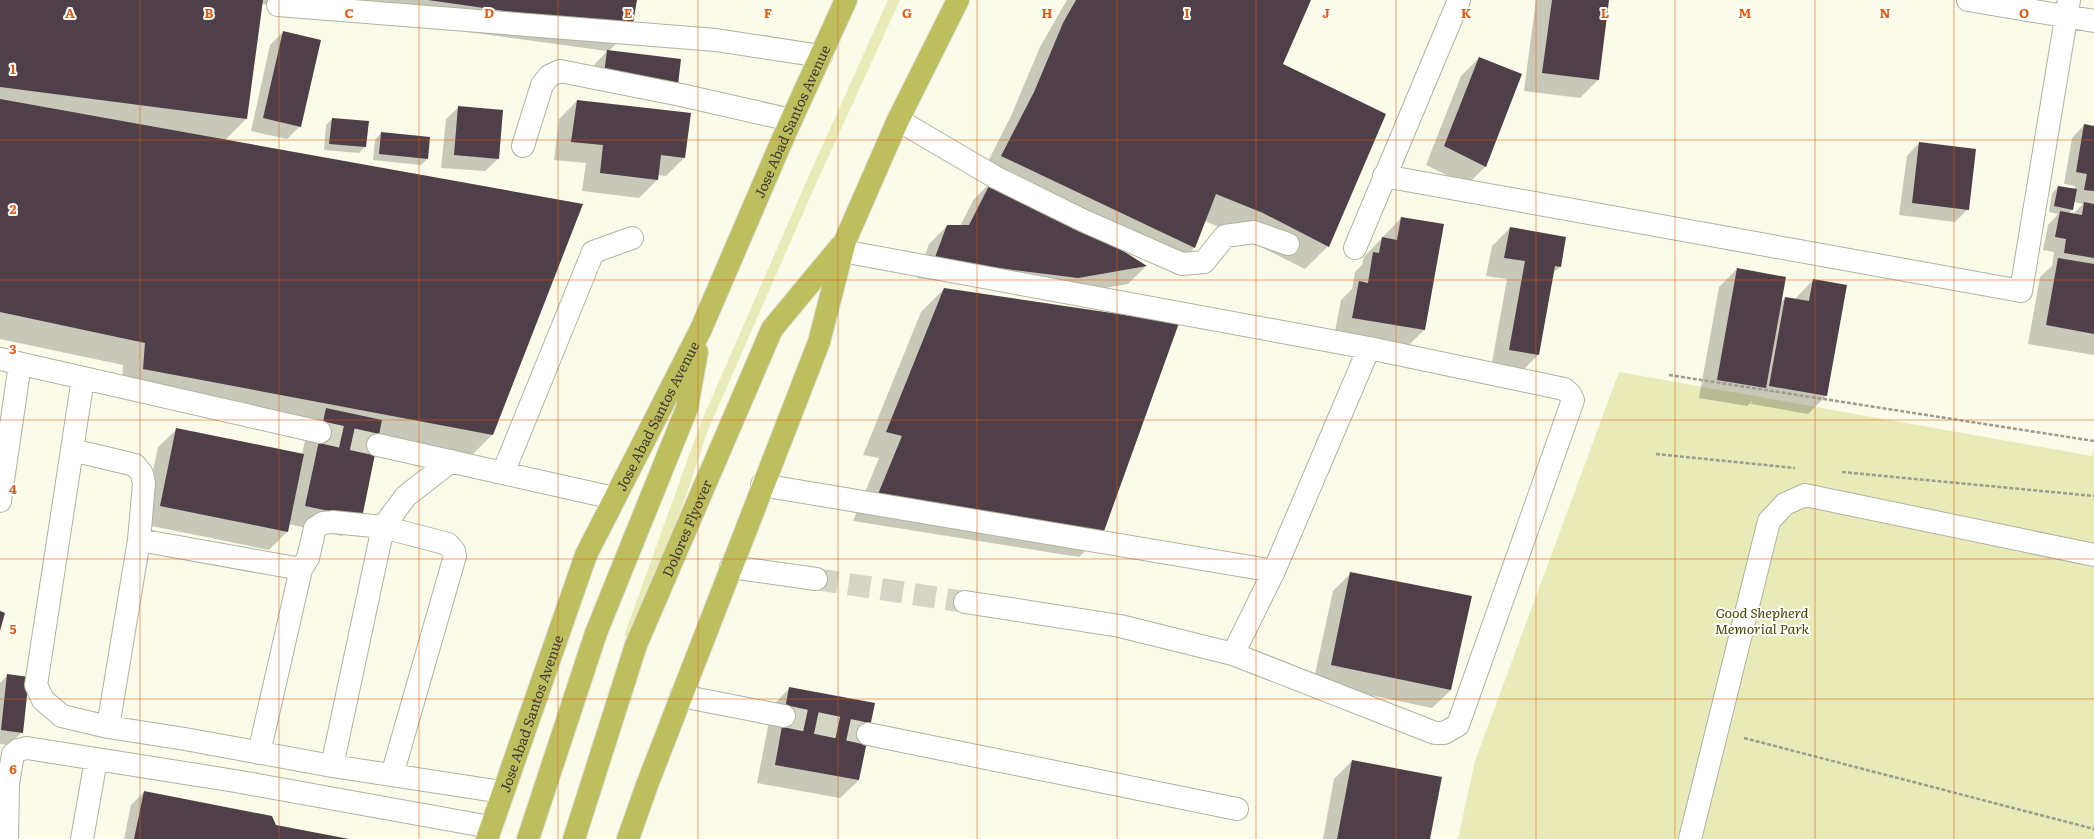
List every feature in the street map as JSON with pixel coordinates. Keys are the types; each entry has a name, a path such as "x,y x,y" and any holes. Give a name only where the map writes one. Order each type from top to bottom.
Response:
{"highway":[{"name":"Jose Abad Santos Avenue","path":"488,833 586,555 702,329 791,120 846,0"},
{"path":"628,839 646,785 819,342 844,246 898,120 958,0"},
{"name":"Dolores Flyover","path":"574,839 636,645 772,329 844,246"},
{"path":"528,839 596,633 687,408 702,329"}],"street":[{"path":"1355,248 1384,176 1460,0"},
{"path":"1968,0 2068,8 2094,21"},
{"path":"278,5 716,40 821,56"},
{"path":"1384,176 2021,291 2068,8"},
{"path":"523,146 542,85 549,76 560,71 681,95 791,120"},
{"path":"898,120 996,177 1082,220 1182,264 1204,262 1225,236 1254,232 1288,244"},
{"path":"503,473 593,252 632,238"},
{"path":"844,246 1368,348 1564,389 1570,394 1573,400 1458,725 1444,733 1436,733 1233,654 1120,626 965,602"},
{"path":"1233,654 1274,571 1368,348"},
{"path":"0,501 10,362 320,432"},
{"path":"83,378 36,685 43,700 62,716 108,727 185,739 332,766 502,792"},
{"path":"378,445 614,498"},
{"path":"72,450 136,466 142,474 144,483 139,540 108,727"},
{"path":"332,766 383,527 406,496 451,462"},
{"path":"762,485 1274,571"},
{"path":"1690,839 1769,521 1785,504 1805,495 2094,555"},
{"path":"258,753 301,569 308,558 315,528 323,522 383,527 448,544 454,551 455,556 392,775"},
{"path":"139,540 301,569"},
{"path":"730,567 816,579"},
{"path":"681,696 784,716"},
{"path":"868,734 1237,810"},
{"path":"7,839 8,784 13,754 18,750 27,748 235,781 488,833"},
{"path":"82,839 96,760"}],"path":[{"path":"1669,375 2094,441"},
{"path":"1656,454 1797,468"},
{"path":"1836,472 2094,496"},
{"path":"1717,731 2094,829"}],"green space":[{"path":"888,0 900,0 815,186 708,430 686,496 632,637 624,636 700,425 807,180"},
{"name":"Good Shepherd Memorial Park","path":"1619,372 2092,456 2094,449 2094,839 1458,839 1475,761"}],"building":[{"path":"0,0 263,0 247,119 0,87"},
{"path":"428,0 637,0 632,29"},
{"path":"1076,0 1311,0 1283,64 1386,114 1329,247 1263,213 1216,194 1195,248 1001,156 1034,92 1063,23"},
{"path":"1552,0 1609,0 1599,80 1542,73"},
{"path":"283,31 321,40 301,127 263,118"},
{"path":"607,50 681,59 678,85 604,75"},
{"path":"1479,57 1522,74 1486,167 1444,146"},
{"path":"0,99 583,204 493,435 143,369 145,343 0,312"},
{"path":"577,100 691,113 685,158 661,155 658,180 600,173 603,145 571,142"},
{"path":"458,106 503,110 499,159 454,155"},
{"path":"332,118 369,121 366,147 329,144"},
{"path":"2084,124 2094,126 2094,191 2084,190 2087,174 2076,172"},
{"path":"381,132 430,137 428,159 379,154"},
{"path":"1919,142 1976,149 1969,210 1912,203"},
{"path":"992,180 1079,223 1147,266 1078,278 934,260 947,225 969,225"},
{"path":"2058,186 2077,189 2073,210 2054,206"},
{"path":"2084,202 2094,204 2094,258 2064,253 2066,239 2055,237 2060,211 2082,215"},
{"path":"1401,217 1444,224 1425,330 1352,318 1359,281 1368,283 1373,252 1379,253 1382,237 1397,240"},
{"path":"1510,227 1566,237 1561,267 1555,266 1539,355 1509,350 1525,261 1504,258"},
{"path":"2058,258 2094,264 2094,334 2046,325"},
{"path":"1737,268 1786,277 1766,388 1717,380"},
{"path":"1813,279 1847,285 1827,396 1769,386 1785,297 1809,301"},
{"path":"944,288 1179,323 1103,534 876,499 902,436 886,432"},
{"path":"326,408 382,420 362,518 305,506"},
{"path":"176,428 304,454 288,532 160,506"},
{"path":"1350,572 1472,596 1451,690 1331,665"},
{"path":"0,611 5,613 0,631"},
{"path":"7,674 29,677 23,733 1,730"},
{"path":"789,687 875,703 859,780 775,765"},
{"path":"1352,760 1442,777 1430,839 1337,839"},
{"path":"144,791 272,816 276,825 349,839 134,839"}],"tunnel":[{"path":"320,432 378,445"},
{"path":"816,579 965,602"},
{"path":"784,716 868,734"}]}
